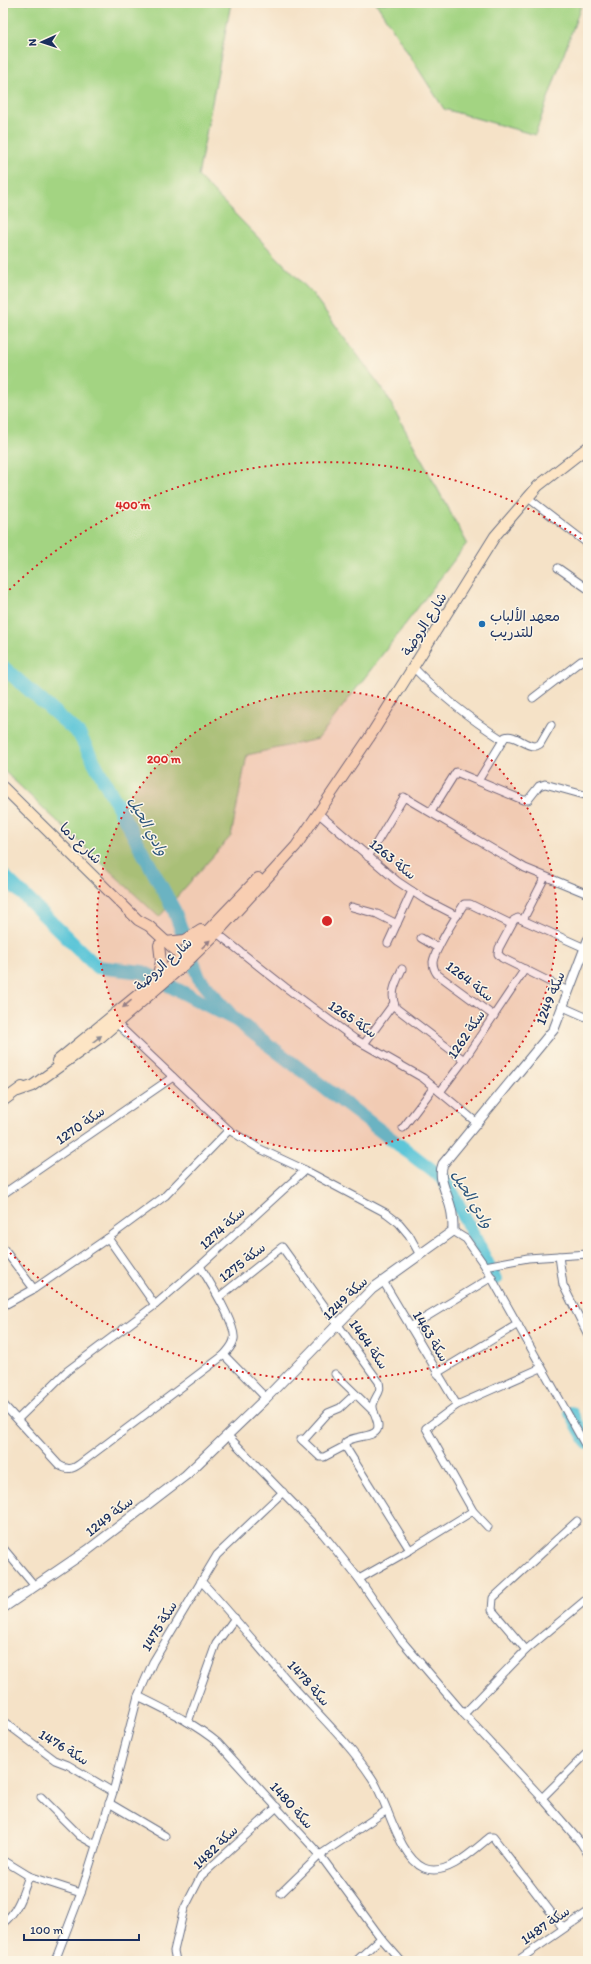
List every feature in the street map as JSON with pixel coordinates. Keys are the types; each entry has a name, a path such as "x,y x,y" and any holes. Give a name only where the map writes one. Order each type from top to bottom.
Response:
{"main road":[{"name":"شارع الروضة","path":"3,1101 18,1091 29,1087 68,1061 182,961 217,933 296,846 303,833 339,784 414,668 495,536 538,486 588,447"},
{"name":"شارع دما","path":"3,787 138,920 144,929 182,961"},
{"name":"شارع الروضة","path":"113,1021 157,979 182,961 248,888 292,842 303,833"},
{"path":"157,979 161,962 162,943 185,940 196,935 235,897 248,888"}],"street":[{"path":"527,497 588,544"},
{"path":"558,568 588,590"},
{"path":"533,698 581,661 588,660"},
{"path":"414,668 459,709 503,740"},
{"path":"478,781 507,736 511,736 532,746 536,746 540,744 551,725"},
{"path":"431,812 456,772 523,800 528,800 539,786 545,784 588,796"},
{"path":"368,857 404,797 504,856 545,876 588,894"},
{"name":"سكة 1263","path":"318,813 397,881 457,916"},
{"path":"523,920 545,876"},
{"path":"388,943 412,891"},
{"name":"سكة 1264","path":"494,1016 437,974 433,968 433,963 438,948 464,904 468,904 511,924"},
{"path":"352,908 377,914 397,924"},
{"path":"568,991 502,958 498,954 499,948 511,924 516,918 587,943"},
{"name":"سكة 1265","path":"217,933 285,987 364,1044 413,1072 476,1122"},
{"path":"420,938 438,948"},
{"name":"سكة 1249","path":"3,1608 34,1585 101,1540 186,1475 266,1398 372,1289 453,1231 451,1208 441,1177 443,1164 554,1029 587,943"},
{"path":"402,969 393,991 394,1003 401,1012 464,1060"},
{"name":"سكة 1262","path":"403,1128 464,1060 525,969"},
{"path":"364,1044 394,1003"},
{"path":"563,1007 588,1018"},
{"path":"113,1021 229,1130 260,1149 305,1170 390,1216 399,1223 409,1235 420,1255"},
{"name":"سكة 1270","path":"3,1194 173,1077"},
{"path":"3,1306 34,1289 108,1238 165,1196 229,1130"},
{"name":"سكة 1274","path":"18,1419 67,1371 155,1305 305,1170"},
{"path":"453,1231 466,1239 492,1277 541,1368 588,1450"},
{"path":"108,1238 155,1305"},
{"name":"سكة 1275","path":"218,1297 282,1247"},
{"name":"سكة 1464","path":"282,1247 379,1382 381,1389 373,1405 378,1425 377,1430 374,1433 350,1439 345,1443 345,1446"},
{"path":"3,1248 34,1289"},
{"path":"485,1266 528,1258 588,1254"},
{"path":"559,1256 563,1285 588,1335"},
{"path":"3,1404 59,1465 66,1469 73,1469 224,1355 232,1346 235,1338 233,1329 218,1297 200,1266"},
{"path":"410,1327 492,1277"},
{"name":"سكة 1463","path":"383,1281 457,1404"},
{"path":"580,1321 588,1321"},
{"path":"437,1373 518,1324"},
{"path":"224,1355 266,1398"},
{"path":"488,1527 473,1511 426,1428 457,1404 541,1368"},
{"path":"335,1374 374,1412"},
{"path":"355,1394 340,1408 328,1413 302,1440 320,1457 324,1457 345,1446 410,1550"},
{"path":"228,1436 323,1534 359,1579 400,1640 464,1714 542,1798 581,1843 588,1854"},
{"name":"سكة 1475","path":"55,1961 80,1894 110,1803 138,1696 153,1662 217,1555 283,1492"},
{"path":"359,1579 410,1550 473,1511"},
{"path":"526,1650 492,1610 493,1598 577,1522"},
{"path":"3,1548 34,1585"},
{"name":"سكة 1478","path":"201,1581 332,1729 372,1779 411,1859 426,1869 447,1868 458,1863 490,1837 493,1837 563,1928"},
{"path":"464,1714 526,1650 588,1598"},
{"path":"188,1722 216,1644 235,1618"},
{"name":"سكة 1480","path":"138,1696 188,1722 218,1743 320,1855 381,1938 401,1961"},
{"name":"سكة 1476","path":"3,1721 55,1760 68,1765 113,1792"},
{"path":"542,1798 588,1752"},
{"path":"40,1797 80,1836 96,1845"},
{"path":"110,1803 165,1836"},
{"name":"سكة 1482","path":"176,1961 174,1951 184,1909 201,1876 277,1807"},
{"path":"281,1893 320,1855 387,1810"},
{"path":"3,1860 29,1876 80,1894"},
{"path":"3,1922 12,1915 29,1876"},
{"name":"سكة 1487","path":"517,1961 588,1912"},
{"path":"356,1961 381,1938"}],"green space":[{"path":"3,3 231,3 198,176 311,292 384,391 467,543 318,739 247,755 231,836 159,917 3,770"},
{"path":"376,3 582,3 535,135 444,109"}],"waterway":[{"name":"وادي الحيل","path":"3,667 79,734 174,910 199,978 230,1014"},
{"name":"وادي الحيل","path":"3,875 97,967 143,972 236,1020 441,1177 454,1196 495,1279"},
{"name":"وادي الحيل","path":"571,1413 588,1443"}],"place":[{"name":"معهد الألباب للتدريب","path":"482,624"}]}
